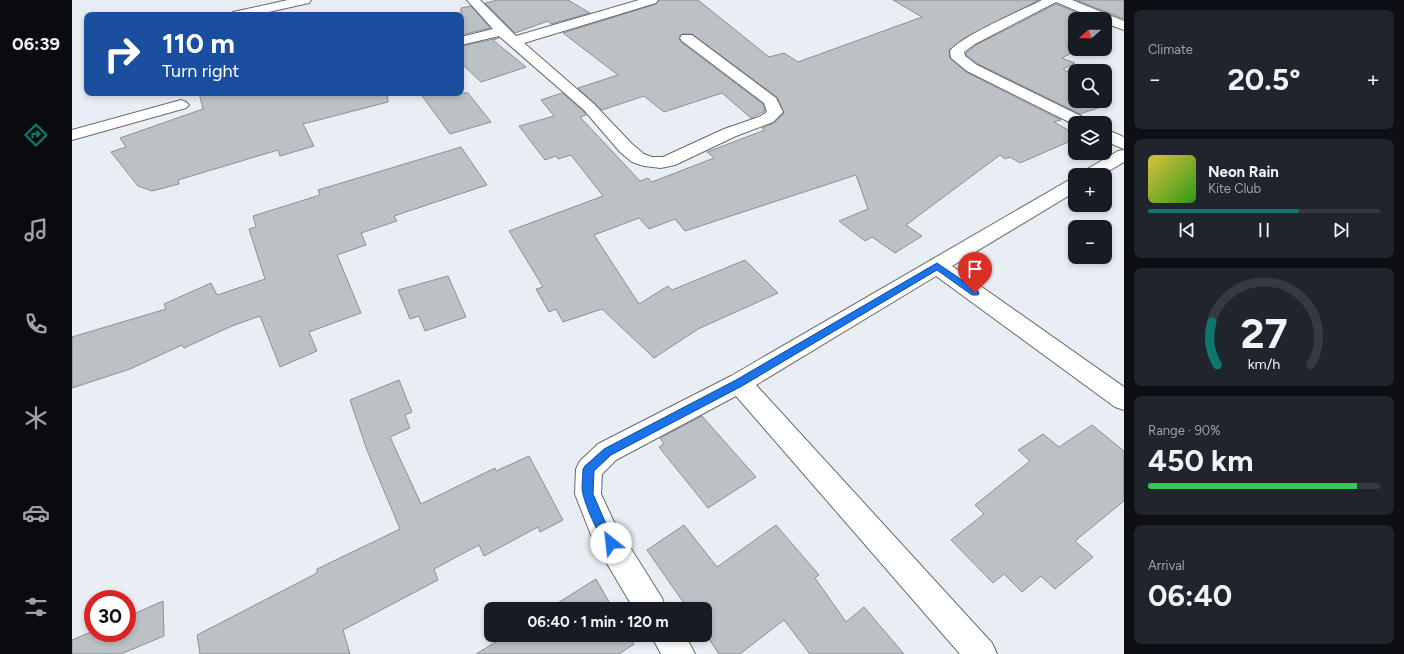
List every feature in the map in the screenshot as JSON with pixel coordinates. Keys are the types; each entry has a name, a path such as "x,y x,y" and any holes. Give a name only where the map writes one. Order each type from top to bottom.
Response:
{"street":[{"path":"251,12 305,0"},
{"path":"473,0 502,31 589,108 626,148 638,158 650,162 661,163 669,161 743,127 766,120 773,116 775,112 772,101 687,38"},
{"path":"515,41 652,0"},
{"path":"1052,0 970,41 957,50 958,58 972,68 1069,116"},
{"path":"1061,0 1124,26"},
{"path":"464,40 502,31"},
{"path":"72,135 181,104"},
{"path":"1112,138 1124,144"},
{"path":"1102,168 1124,155"},
{"path":"647,602 603,530 588,494 589,469 607,452 739,383 1068,188"},
{"path":"937,266 1124,400"},
{"path":"739,383 981,654"},
{"path":"671,642 678,654"}],"building":[{"path":"498,0 568,0 590,13 551,24 548,21 515,33 485,3"},
{"path":"659,0 698,0 769,57 784,53 798,62 922,17 893,0 1039,0 966,37 949,50 950,58 966,72 1061,120 1054,122 1068,130 1068,142 1020,163 1010,157 1005,159 1000,155 906,225 922,236 895,253 872,237 865,241 839,221 868,209 856,175 685,231 675,219 649,229 639,218 594,235 639,304 668,286 672,290 745,260 778,293 698,329 654,358 602,309 563,322 556,309 549,312 536,289 543,287 509,231 603,196 571,155 558,159 556,156 545,160 519,126 554,116 541,100 562,93 583,111 586,115 580,117 640,181 648,178 652,182 714,158 707,152 765,130 762,128 774,123 784,113 777,97 692,34 682,34 679,39 763,104 765,111 751,118 722,93 664,112 644,96 602,110 578,88 618,75 563,33 656,4"},
{"path":"1076,0 1124,0 1124,19 1112,14 1112,12 1106,12"},
{"path":"1056,4 1075,12 1068,12 1068,55 1062,58 1075,63 1068,64 1068,66 1063,69 1068,72 1068,108 1098,108 1080,114 978,64 966,55 966,53 976,45"},
{"path":"471,6 490,28 464,34 464,12 461,12 461,8"},
{"path":"499,38 493,40 526,67 481,82 464,66 464,45"},
{"path":"464,93 468,93 491,122 450,134 422,96 464,96"},
{"path":"200,96 387,96 388,102 303,124 314,146 280,156 278,150 178,180 179,184 152,191 138,186 111,152 126,147 120,138 203,109"},
{"path":"461,147 487,185 394,216 397,221 361,233 366,245 337,255 361,313 309,332 317,351 280,367 260,316 232,326 184,348 182,345 130,369 72,388 72,337 166,309 164,304 211,283 217,295 265,279 249,229 256,227 253,216 320,195 318,190"},
{"path":"448,276 466,317 425,331 419,316 410,319 398,290"},
{"path":"399,380 412,412 405,415 410,428 390,437 421,504 495,468 496,471 529,456 563,520 540,532 538,527 484,556 479,545 434,569 438,580 343,630 350,654 200,654 197,635 317,573 317,569 400,529 367,450 350,400"},
{"path":"702,416 756,477 708,508 659,447 664,444 660,438"},
{"path":"1092,425 1124,451 1124,501 1075,541 1093,557 1055,589 1041,576 1022,592 1004,574 993,583 951,540 984,514 975,505 1030,461 1018,450 1043,434 1059,447"},
{"path":"684,525 717,567 776,525 819,575 815,578 846,622 864,607 904,654 810,654 784,620 740,654 719,654 711,642 712,602 683,602 647,550"},
{"path":"596,579 609,602 559,602"},
{"path":"163,601 164,636 121,654 72,654 72,640 84,635 84,642 136,642 136,613"},
{"path":"496,642 633,642 634,644 619,654 476,654"}],"route":[{"path":"611,543 603,530 588,494 589,469 607,452 739,383 937,266 975,293"}]}
